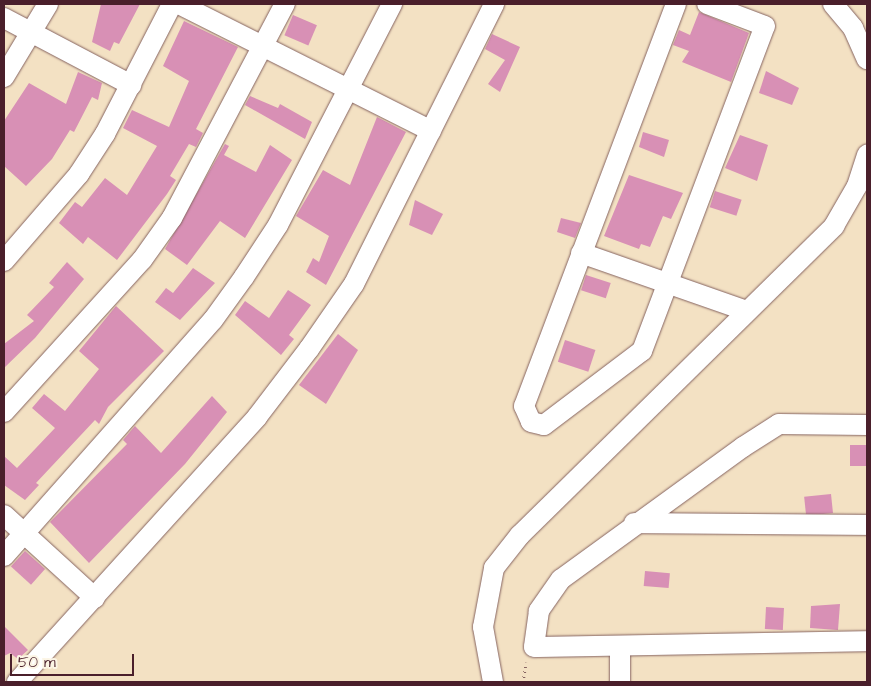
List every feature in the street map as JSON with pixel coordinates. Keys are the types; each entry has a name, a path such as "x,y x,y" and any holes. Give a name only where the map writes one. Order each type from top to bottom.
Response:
{"street":[{"path":"4,78 34,32 48,4"},
{"path":"4,262 79,174 131,85 172,4"},
{"path":"179,4 349,87 431,131"},
{"path":"4,412 142,260 172,218 285,4"},
{"path":"4,556 213,320 244,278 278,225 392,4"},
{"path":"17,682 257,417 309,349 354,284 494,4"},
{"path":"676,4 524,406 531,422 544,425 642,351 765,26 707,4"},
{"path":"833,4 853,28 867,59"},
{"path":"4,18 34,32 131,85"},
{"path":"492,682 483,627 494,568 520,535 834,226 857,186 867,155"},
{"path":"581,253 748,311"},
{"path":"867,425 779,424 634,523 557,584 539,611 534,647 867,641"},
{"path":"4,515 95,598"},
{"path":"634,523 867,524"},
{"path":"620,646 620,682"}],"building":[{"path":"101,4 140,4 119,44 114,42 110,51 92,42"},
{"path":"699,12 749,33 731,82 682,62 689,51 673,45 679,30 690,35"},
{"path":"293,15 317,25 308,45 284,35"},
{"path":"184,21 238,47 196,129 203,133 196,147 189,144 170,176 176,180 117,260 88,237 83,244 59,223 75,202 82,207 105,178 127,195 157,146 123,128 132,110 169,127 189,81 163,66"},
{"path":"492,34 520,47 500,92 488,84 505,60 485,49"},
{"path":"766,71 799,88 792,105 759,93"},
{"path":"78,72 102,83 98,100 92,97 74,132 70,130 52,159 26,186 4,166 4,121 29,83 66,104"},
{"path":"250,96 278,108 280,104 312,122 305,139 245,105"},
{"path":"377,117 406,132 326,285 306,272 313,258 319,262 329,236 296,216 323,170 350,185"},
{"path":"643,132 669,140 664,157 639,147"},
{"path":"740,135 768,145 757,181 725,168"},
{"path":"225,144 229,146 224,155 256,172 270,145 292,160 245,238 220,221 187,265 165,249"},
{"path":"629,175 683,193 671,219 663,216 650,247 641,244 639,249 604,236"},
{"path":"715,191 742,200 736,216 710,207"},
{"path":"415,200 443,214 432,235 409,225"},
{"path":"561,218 581,223 575,238 557,232"},
{"path":"67,262 84,279 35,338 4,368 4,344 34,321 27,315 54,287 49,283"},
{"path":"193,268 215,283 180,320 155,302 166,288 173,293"},
{"path":"586,275 611,283 606,298 581,290"},
{"path":"288,290 311,305 289,335 294,339 281,355 235,315 245,301 269,318"},
{"path":"116,306 164,351 108,407 99,424 95,420 36,483 39,485 25,500 4,485 4,456 17,468 55,428 32,408 44,394 65,411 99,369 79,351"},
{"path":"338,334 358,350 326,404 299,385"},
{"path":"565,340 595,350 588,372 558,362"},
{"path":"212,396 227,412 185,464 89,563 50,522 127,444 123,440 135,426 161,453"},
{"path":"850,445 867,445 867,466 850,466"},
{"path":"831,494 833,513 806,516 804,497"},
{"path":"25,551 45,569 31,585 11,567"},
{"path":"645,571 670,573 669,588 644,586"},
{"path":"840,604 838,630 810,628 811,606"},
{"path":"766,607 784,608 783,630 765,629"},
{"path":"4,626 28,650 18,659 10,653 4,656"}]}
